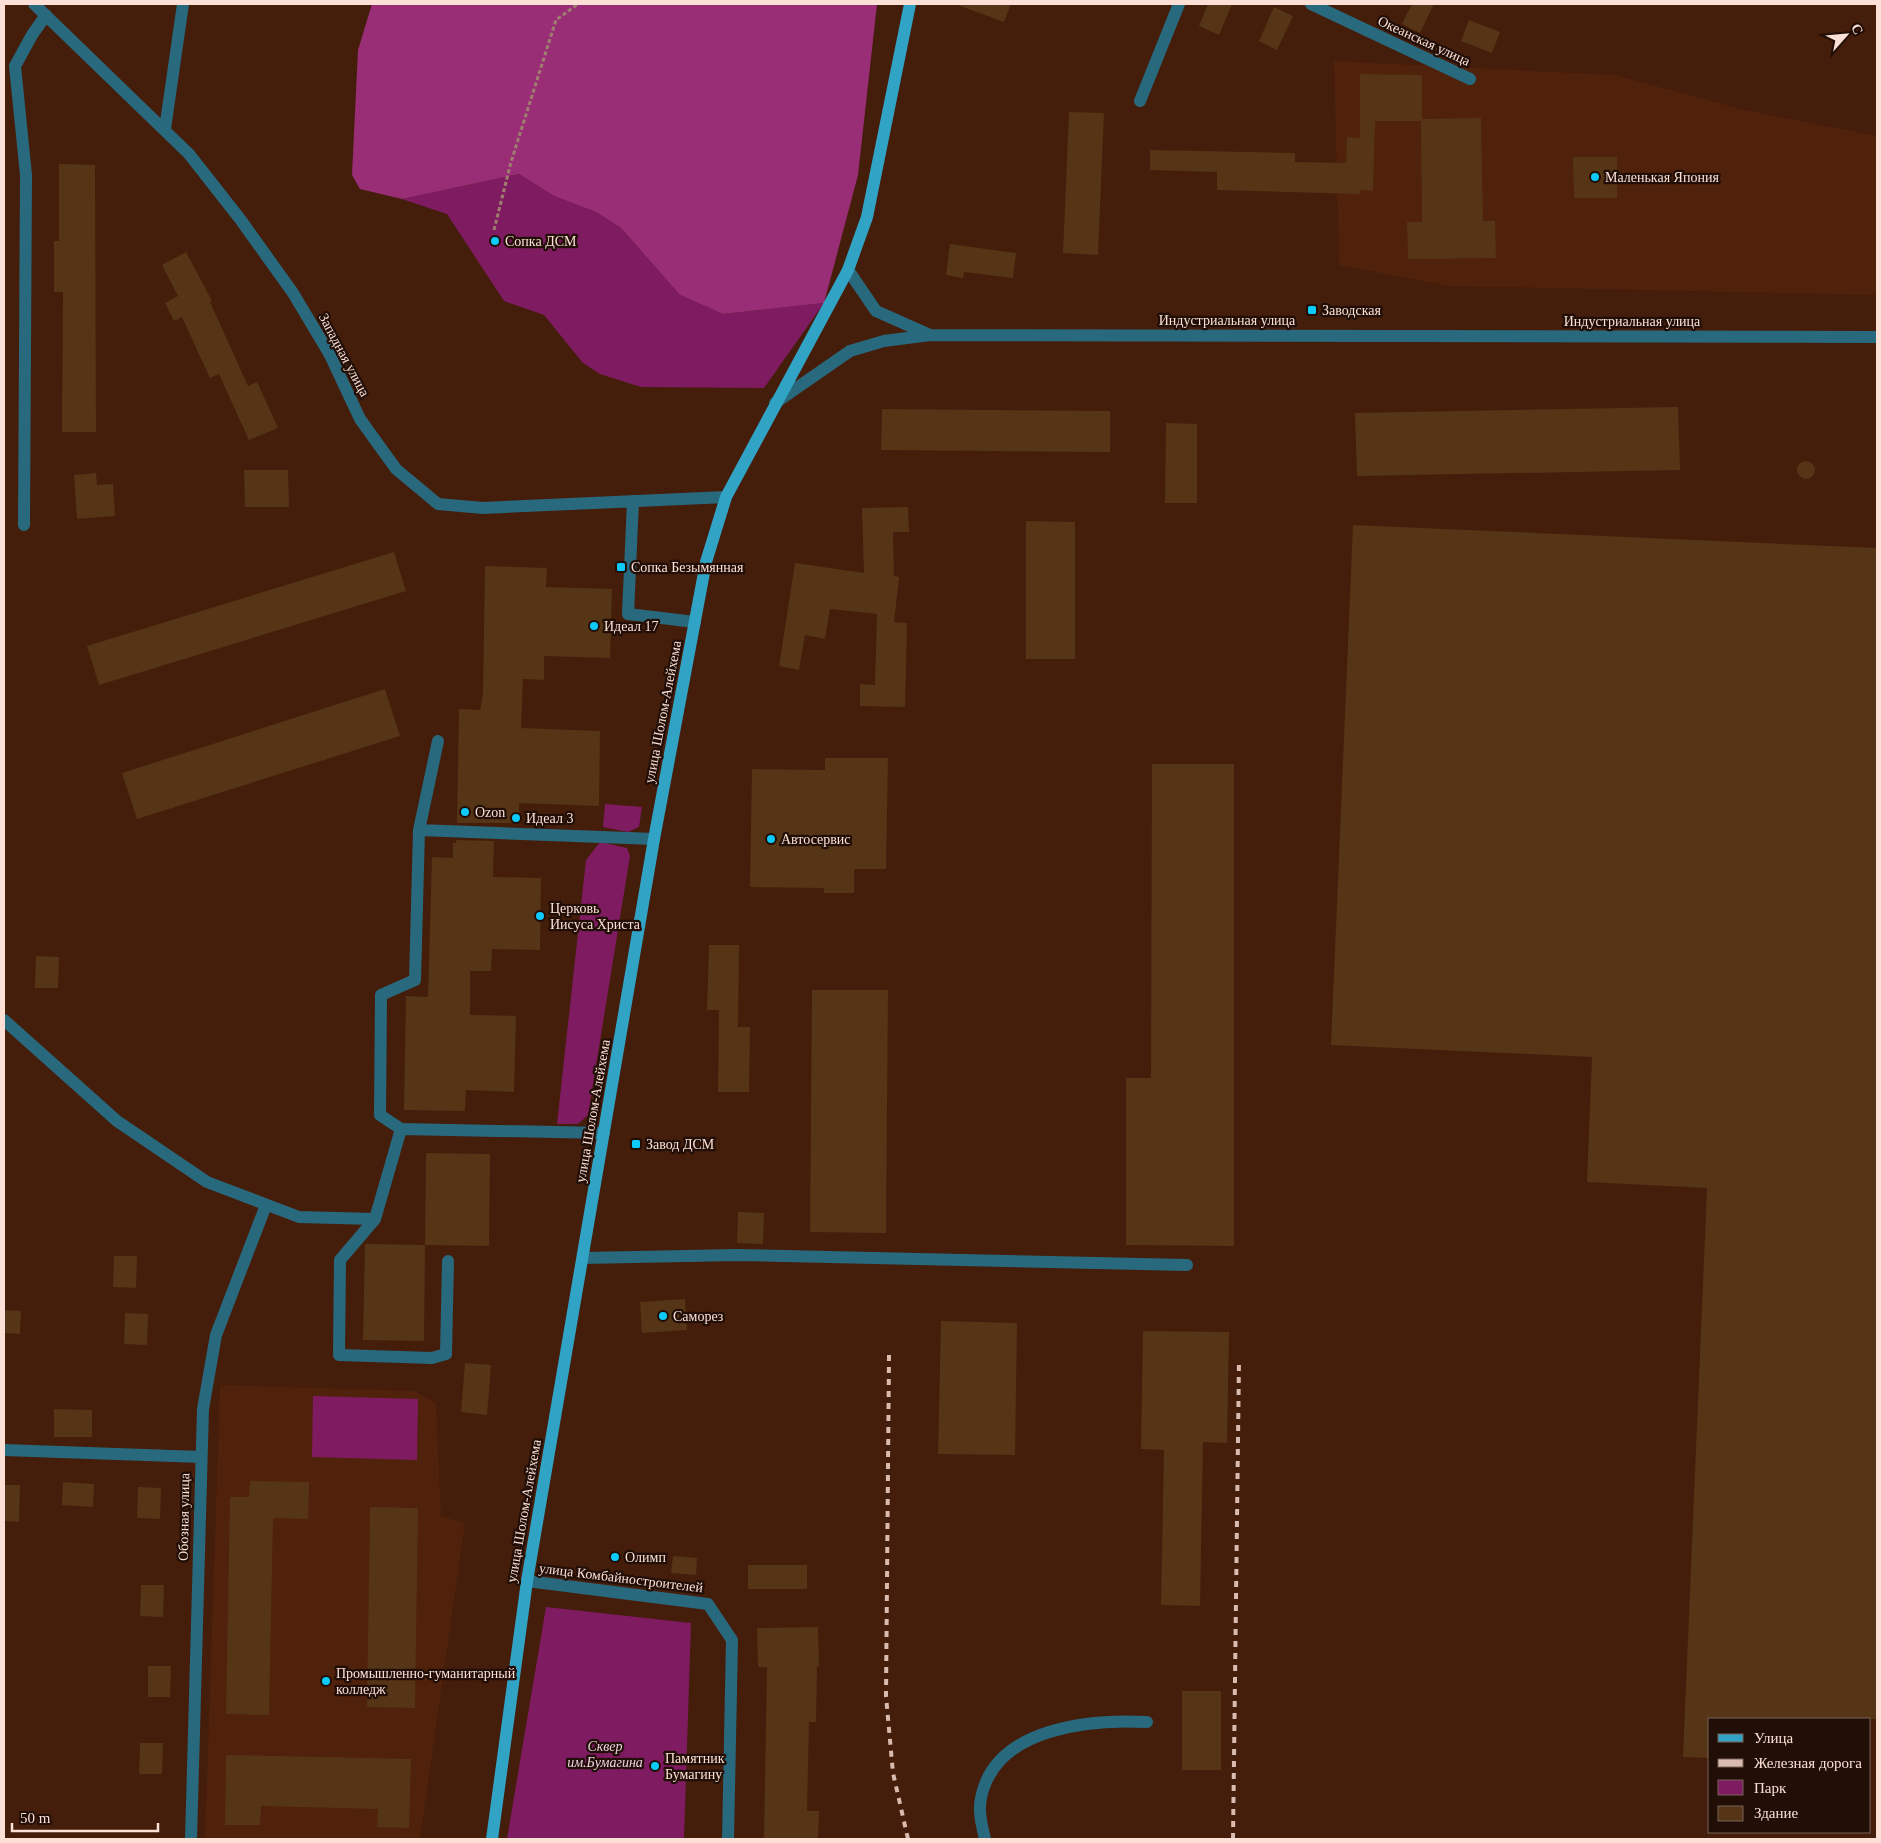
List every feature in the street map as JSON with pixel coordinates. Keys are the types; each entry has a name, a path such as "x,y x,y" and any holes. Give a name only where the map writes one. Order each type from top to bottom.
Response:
{"main road":[{"name":"улица Шолом-Алейхема","path":"492,1839 527,1581 654,839 706,562 726,497 848,270 867,217 910,4"}],"street":[{"name":"Западная улица","path":"34,4 165,128 189,154 240,218 293,293 330,355 360,419 396,469 438,504 483,508 726,497"},
{"path":"165,128 183,4"},
{"path":"1140,101 1179,4"},
{"name":"Океанская улица","path":"1311,4 1470,79"},
{"path":"24,525 26,175 15,66 32,35 46,15"},
{"path":"848,270 876,310 930,334"},
{"name":"Индустриальная улица","path":"775,403 850,352 884,341 930,334 1877,337"},
{"path":"634,501 628,614 695,622"},
{"path":"438,741 419,830 415,980 381,995 380,1115 401,1129 604,1133"},
{"path":"419,830 654,839"},
{"path":"4,1020 117,1122 207,1182 299,1217 375,1219"},
{"path":"401,1129 375,1219 340,1260 339,1355 432,1358 446,1354 448,1261"},
{"name":"Обозная улица","path":"191,1839 202,1409 216,1335 266,1206"},
{"path":"583,1258 738,1255 1187,1265"},
{"path":"4,1450 201,1457"},
{"name":"улица Комбайностроителей","path":"527,1581 708,1604 732,1640 728,1839"},
{"path":"985,1839 980,1798 993,1770 1016,1748 1044,1734 1081,1724 1120,1721 1148,1722"}],"path":[{"path":"494,230 511,162 556,20 578,4"}],"shaded area":[{"path":"372,4 877,4 858,175 824,303 723,314 680,295 621,228 596,212 554,196 519,174 402,199 360,189 352,175 358,50"},
{"path":"1334,61 1615,75 1745,110 1877,136 1877,295 1449,286 1339,265"},
{"name":"Промышленно-гуманитарный колледж","path":"220,1385 414,1391 436,1403 441,1516 465,1523 420,1839 205,1839"}],"green space":[{"path":"519,174 554,196 596,212 621,228 680,295 723,314 824,303 764,388 641,387 600,374 583,363 544,315 504,301 447,214 402,199"},
{"path":"605,804 642,807 639,827 628,832 603,827"},
{"path":"600,842 627,848 630,856 588,1115 578,1124 557,1124 586,860"},
{"path":"313,1396 418,1399 417,1460 312,1457"},
{"name":"Сквер им.Бумагина","path":"546,1607 691,1623 684,1839 507,1839"}],"building":[{"path":"960,4 1011,4 1004,22 960,6"},
{"path":"1208,4 1232,4 1219,35 1199,26"},
{"path":"1412,4 1434,4 1420,33 1402,24"},
{"path":"1274,7 1293,16 1277,50 1259,41"},
{"path":"1469,20 1500,32 1492,53 1461,41"},
{"path":"1360,74 1422,75 1422,119 1481,118 1483,221 1495,221 1496,258 1408,259 1407,222 1422,222 1421,121 1375,121 1373,191 1360,190 1360,194 1217,190 1217,172 1150,170 1150,150 1295,153 1295,162 1346,163 1347,137 1360,138"},
{"path":"1069,112 1104,113 1098,255 1063,253"},
{"name":"Маленькая Япония","path":"1573,157 1617,157 1617,198 1574,198"},
{"path":"59,164 95,165 96,432 62,432 63,292 54,292 54,241 59,241"},
{"path":"950,244 1016,253 1013,278 964,272 963,278 946,275"},
{"path":"186,252 212,301 210,302 248,386 257,382 278,428 249,440 219,374 210,378 182,317 174,321 165,303 178,296 162,265"},
{"path":"1678,407 1680,470 1357,476 1355,413"},
{"path":"882,409 1110,411 1110,452 881,450"},
{"path":"1166,423 1197,424 1197,503 1165,503"},
{"path":"1806,461 1812,464 1815,470 1812,476 1806,479 1800,476 1797,470 1800,464"},
{"path":"244,470 288,470 289,507 245,507"},
{"path":"96,473 97,485 113,484 115,516 77,519 74,475"},
{"path":"908,507 909,532 893,532 894,576 899,577 894,622 907,623 905,707 860,706 860,684 875,685 877,614 830,609 825,639 805,635 799,670 779,666 795,563 864,573 862,508"},
{"path":"1026,521 1075,522 1075,659 1026,659"},
{"path":"1353,525 1877,548 1877,1719 1708,1718 1708,1758 1683,1757 1707,1188 1587,1182 1592,1057 1331,1045"},
{"path":"394,552 406,591 99,685 87,646"},
{"path":"485,566 547,568 546,587 612,589 610,658 544,656 544,680 523,679 521,728 600,731 599,806 519,803 519,823 457,823 459,709 480,710 483,694"},
{"path":"385,689 400,736 137,819 122,773"},
{"path":"825,758 888,758 886,869 854,869 854,893 824,893 824,888 750,887 752,769 825,770"},
{"path":"1152,764 1234,764 1234,1246 1126,1245 1126,1078 1151,1078"},
{"path":"456,840 494,841 493,877 541,878 540,950 492,949 491,971 470,971 470,1015 516,1016 514,1092 466,1090 465,1111 404,1110 406,996 428,997 432,857 453,858 453,843 456,843"},
{"path":"709,945 739,945 738,1027 750,1027 749,1092 718,1092 719,1010 707,1010"},
{"path":"36,956 59,957 58,988 35,988"},
{"path":"812,990 888,990 886,1233 810,1232"},
{"path":"426,1153 490,1154 489,1246 425,1245"},
{"path":"738,1212 764,1213 763,1244 737,1243"},
{"path":"365,1244 425,1245 424,1341 363,1340"},
{"path":"114,1256 137,1256 136,1288 113,1287"},
{"name":"Саморез","path":"685,1299 687,1330 642,1333 640,1302"},
{"path":"4,1310 21,1311 20,1334 4,1333"},
{"path":"125,1313 148,1314 147,1345 124,1344"},
{"path":"941,1321 1017,1323 1015,1455 938,1454"},
{"path":"1143,1331 1229,1332 1227,1443 1203,1442 1200,1606 1161,1605 1164,1450 1141,1449"},
{"path":"465,1363 491,1365 487,1415 461,1412"},
{"path":"54,1409 92,1410 92,1437 54,1437"},
{"path":"250,1481 309,1482 308,1519 273,1518 269,1715 226,1714 230,1497 249,1497"},
{"path":"63,1482 94,1484 93,1507 62,1505"},
{"path":"4,1485 20,1485 19,1522 4,1521"},
{"path":"138,1487 161,1488 160,1519 137,1518"},
{"path":"370,1507 418,1508 415,1708 367,1707"},
{"path":"673,1556 697,1558 696,1575 671,1573"},
{"path":"748,1565 807,1565 807,1589 748,1589"},
{"path":"141,1585 164,1585 163,1617 140,1616"},
{"path":"818,1627 819,1666 817,1666 816,1722 809,1722 807,1811 819,1811 818,1839 764,1839 767,1667 758,1667 757,1628"},
{"path":"148,1666 171,1666 170,1697 148,1697"},
{"path":"1182,1691 1221,1691 1221,1770 1182,1770"},
{"path":"140,1743 163,1743 162,1774 139,1774"},
{"path":"226,1755 411,1759 409,1828 377,1827 378,1809 261,1806 260,1825 225,1825"}],"railway":[{"path":"889,1355 886,1696 893,1773 908,1839"},
{"path":"1233,1839 1239,1360"}],"place":[{"name":"Маленькая Япония","path":"1595,177"},
{"name":"Сопка ДСМ","path":"495,241"},
{"name":"Заводская","path":"1312,310"},
{"name":"Сопка Безымянная","path":"621,567"},
{"name":"Идеал 17","path":"594,626"},
{"name":"Ozon","path":"465,812"},
{"name":"Идеал 3","path":"516,818"},
{"name":"Автосервис","path":"771,839"},
{"name":"Церковь Иисуса Христа","path":"540,916"},
{"name":"Завод ДСМ","path":"636,1144"},
{"name":"Саморез","path":"663,1316"},
{"name":"Олимп","path":"615,1557"},
{"name":"Промышленно-гуманитарный колледж","path":"326,1681"},
{"name":"Памятник Бумагину","path":"655,1766"}]}
